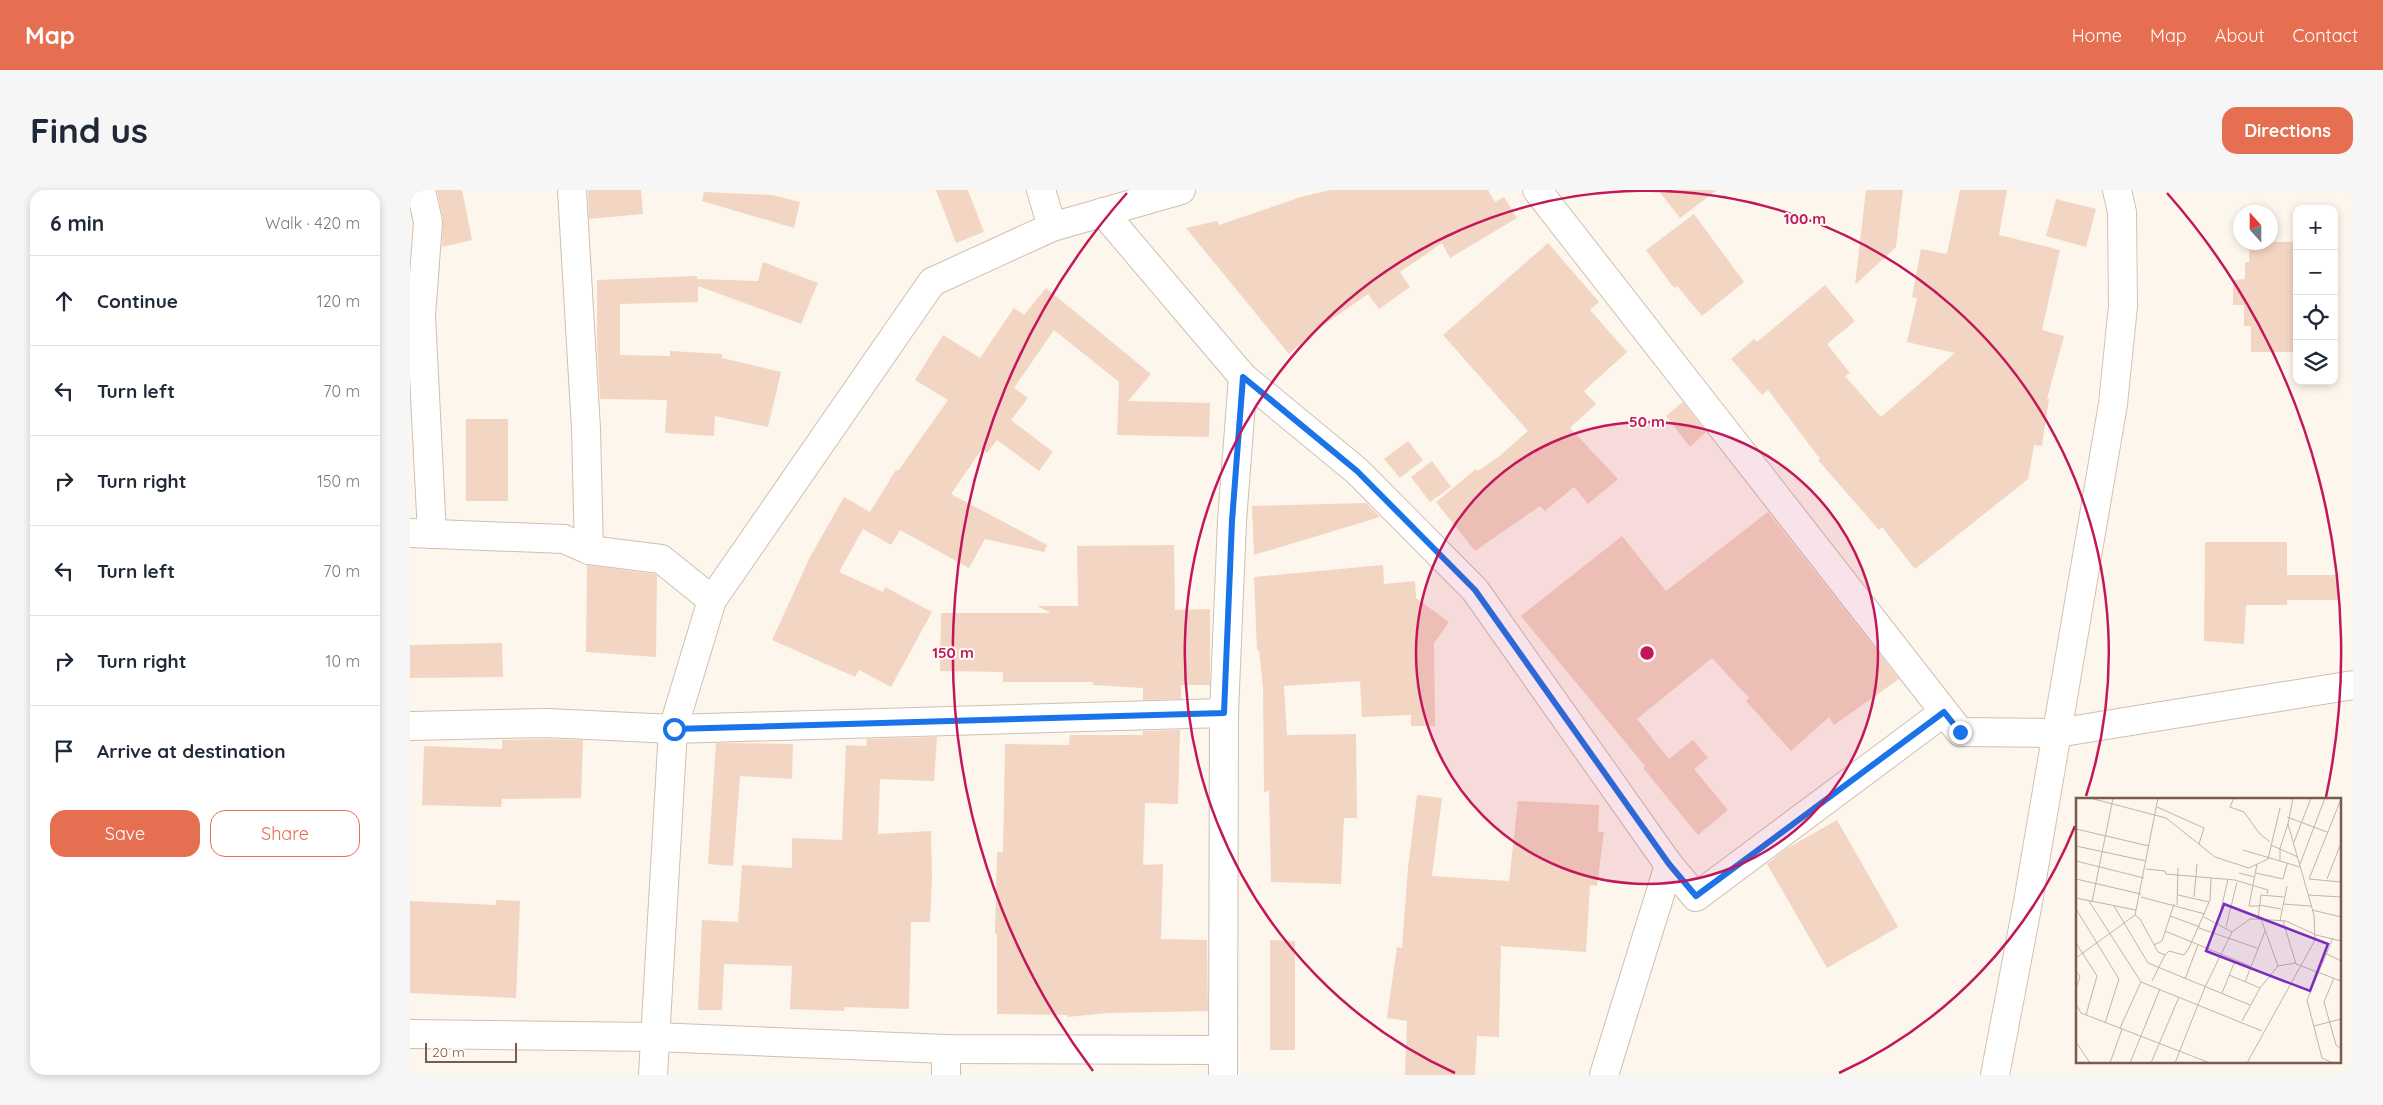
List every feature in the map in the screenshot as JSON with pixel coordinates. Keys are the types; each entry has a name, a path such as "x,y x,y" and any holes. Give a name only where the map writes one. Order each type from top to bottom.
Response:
{"street":[{"path":"421,190 428,222 422,316 421,534 564,539 589,550 661,559 712,600"},
{"path":"572,190 586,429 589,550"},
{"path":"1041,190 1052,227"},
{"path":"653,1075 674,729 712,600 932,282 1052,227 1181,190"},
{"path":"1537,190 1960,732 2057,734 2353,685"},
{"path":"1995,1075 2057,734 2113,404 2123,306 2122,212 2117,190"},
{"path":"1103,212 1243,377 1357,471 1475,590 1669,864 1696,896 1944,712"},
{"path":"410,1034 655,1037 946,1062 1222,1063 1224,713 1232,521 1243,377"},
{"path":"410,726 547,723 674,729 1224,713"},
{"path":"1604,1075 1669,864"}],"building":[{"path":"437,190 462,190 472,240 442,247 443,219"},
{"path":"588,190 641,190 643,214 589,219"},
{"path":"936,190 968,190 984,232 956,243"},
{"path":"1330,190 1488,190 1495,202 1504,197 1517,218 1450,258 1442,243 1400,272 1410,287 1379,309 1368,294 1318,329 1289,354 1186,228 1217,221 1219,225 1301,197"},
{"path":"1658,190 1717,190 1680,218"},
{"path":"1866,190 1903,190 1896,247 1855,285"},
{"path":"1960,190 2007,190 1999,235 2060,250 2042,330 2064,336 2047,399 2049,399 2042,446 2034,445 2028,479 1915,569 1882,527 1879,530 1818,460 1820,459 1768,390 1762,395 1731,359 1754,339 1757,342 1825,285 1855,321 1827,344 1850,373 1845,376 1881,417 1955,353 1907,342 1917,298 1912,297 1921,249 1947,254"},
{"path":"704,192 772,195 800,202 794,228 702,201"},
{"path":"2056,199 2096,209 2086,247 2046,236"},
{"path":"1694,214 1744,282 1702,316 1677,286 1674,288 1646,250"},
{"path":"2278,242 2293,242 2293,352 2251,352 2251,326 2244,326 2244,305 2233,305 2233,280 2245,279 2245,262 2249,262 2249,250 2278,250"},
{"path":"1548,243 1599,302 1590,310 1627,352 1584,391 1596,404 1570,428 1618,479 1588,504 1574,487 1545,511 1540,506 1475,551 1436,502 1476,469 1478,471 1501,455 1528,431 1443,335"},
{"path":"763,262 818,283 801,324 698,286 698,302 620,304 620,355 670,356 670,351 722,354 722,358 781,372 768,427 715,416 714,436 665,433 667,400 600,399 597,344 597,280 697,276 697,279 758,281"},
{"path":"1046,288 1151,374 1128,401 1210,403 1209,437 1117,435 1119,382 1054,330 1014,388 1028,398 1011,420 1053,452 1039,471 997,440 987,453 982,449 951,494 1047,545 1044,552 985,539 969,568 900,530 891,545 863,529 839,572 883,592 885,587 932,612 891,687 859,670 855,677 772,640 810,557 844,497 870,512 896,470 898,471 948,400 915,380 943,335 980,358 1014,308 1024,315"},
{"path":"1683,402 1706,432 1690,447 1666,416"},
{"path":"466,419 508,419 508,501 466,501"},
{"path":"1408,441 1423,460 1400,478 1384,459"},
{"path":"1432,461 1451,487 1430,502 1411,477"},
{"path":"1366,503 1380,517 1254,555 1252,506"},
{"path":"1768,512 1899,679 1834,725 1829,717 1791,751 1746,701 1749,698 1712,658 1637,719 1669,759 1693,740 1708,758 1694,769 1728,810 1698,835 1643,768 1645,766 1521,616 1622,536 1666,591"},
{"path":"2205,542 2287,542 2287,575 2338,575 2338,600 2287,600 2287,605 2246,605 2244,644 2204,641"},
{"path":"1174,545 1175,610 1210,609 1210,685 1181,685 1181,699 1143,700 1143,688 1093,685 1093,682 1003,682 1003,672 940,671 941,613 1051,613 1037,606 1078,606 1077,546"},
{"path":"587,565 655,574 657,576 656,657 586,652"},
{"path":"1383,565 1384,584 1415,581 1416,598 1449,622 1434,643 1435,726 1411,726 1411,715 1362,717 1360,681 1284,686 1287,735 1356,734 1357,818 1344,818 1341,884 1271,882 1269,791 1264,792 1263,688 1259,650 1257,650 1254,577"},
{"path":"502,643 503,677 410,678 410,645"},
{"path":"1180,730 1178,804 1145,803 1143,865 1163,864 1161,939 1207,940 1208,1011 1109,1013 1067,1017 1067,1015 997,1014 997,934 995,934 997,852 1003,852 1005,744 1069,745 1070,735 1143,735 1143,731"},
{"path":"937,737 934,781 880,779 878,834 931,831 932,878 930,922 911,922 909,1009 845,1007 844,1011 790,1009 792,966 724,964 722,1010 698,1010 702,920 738,922 742,865 792,868 792,838 842,840 846,745 866,746 867,739"},
{"path":"502,740 583,740 581,798 502,799 501,807 422,805 424,746 502,749"},
{"path":"716,743 793,744 792,779 740,776 733,866 708,864"},
{"path":"1417,795 1442,798 1432,876 1509,881 1518,801 1599,805 1598,832 1604,832 1597,886 1590,885 1586,952 1501,946 1499,1037 1477,1036 1475,1075 1405,1075 1407,1021 1387,1018 1397,947 1402,948 1408,868"},
{"path":"1837,820 1898,927 1827,968 1767,864 1786,849"},
{"path":"496,900 520,901 516,998 410,993 410,901 496,905"},
{"path":"1270,940 1295,941 1295,1050 1270,1050"}],"route":[{"path":"674,729 1224,713 1232,521 1243,377 1357,471 1475,590 1669,864 1696,896 1944,712 1960,732"}]}
